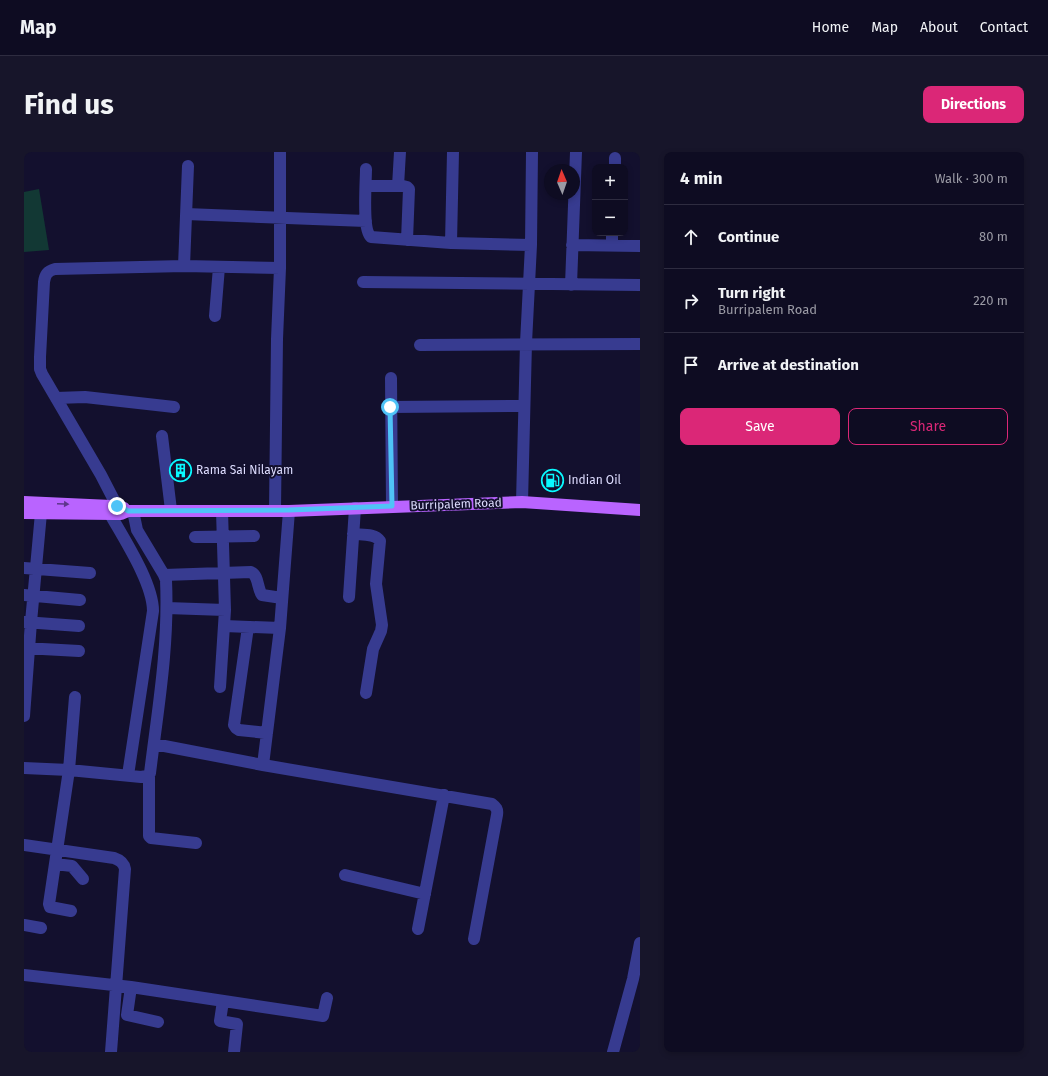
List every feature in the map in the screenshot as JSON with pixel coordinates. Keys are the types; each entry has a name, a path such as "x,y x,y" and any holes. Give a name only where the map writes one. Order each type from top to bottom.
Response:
{"main road":[{"name":"Burripalem Road","path":"24,502 114,510 121,514 131,511 171,510 222,524 275,510 289,510 354,520 392,506 522,502 640,510"},
{"name":"Burripalem Road","path":"24,513 114,510"}],"street":[{"path":"275,510 276,338 280,268 280,152"},
{"path":"398,186 400,152"},
{"path":"451,243 453,152"},
{"path":"522,502 526,343 531,246 532,152"},
{"path":"571,285 576,152"},
{"path":"184,266 188,166"},
{"path":"366,169 366,221 367,232 371,238 531,246"},
{"path":"366,186 398,186 407,187 409,189 407,240"},
{"path":"186,214 280,219 366,221"},
{"path":"612,236 612,246"},
{"path":"572,245 640,246"},
{"path":"128,775 154,611 153,604 101,475 42,374 40,363 44,282 46,273 55,269 184,266 280,268"},
{"path":"215,316 218,267"},
{"path":"363,282 640,285"},
{"path":"420,345 526,343 640,344"},
{"path":"390,378 392,506"},
{"path":"56,398 85,397 174,406"},
{"path":"390,407 524,406"},
{"path":"162,436 171,510"},
{"path":"263,765 280,628 289,510"},
{"path":"131,511 137,530 164,575 167,608 161,697 149,775 148,833 151,838 196,843"},
{"path":"24,716 30,568 41,513"},
{"path":"349,596 354,520"},
{"path":"354,520 377,537 380,541 376,584 382,625 373,649 366,694"},
{"path":"220,686 225,610 222,524"},
{"path":"195,538 222,524 254,536"},
{"path":"30,568 90,573"},
{"path":"164,575 247,572 254,574 262,596 282,598"},
{"path":"29,595 80,600"},
{"path":"167,608 225,610"},
{"path":"27,622 79,626"},
{"path":"224,626 280,628"},
{"path":"248,627 234,724 239,730 267,733"},
{"path":"26,648 79,651"},
{"path":"70,912 54,909 50,907 49,904 70,770 75,697"},
{"path":"154,744 263,765 444,795 496,806 498,811 474,939"},
{"path":"24,768 70,770 144,777 149,775"},
{"path":"418,929 444,795"},
{"path":"24,845 114,858 119,860 124,866 125,869 111,1052"},
{"path":"55,864 72,866 83,879"},
{"path":"345,875 425,894"},
{"path":"24,925 41,928"},
{"path":"613,1052 633,979 640,943"},
{"path":"24,975 131,987 323,1016 327,998"},
{"path":"131,987 127,1016 158,1022"},
{"path":"223,1001 220,1021 237,1024 234,1047"}],"green space":[{"path":"39,189 49,250 24,252 24,192"}],"place":[{"name":"Rama Sai Nilayam","path":"180,470"},
{"name":"Indian Oil","path":"553,480"}],"route":[{"path":"117,506 128,511 289,510 392,506 390,407"}]}
